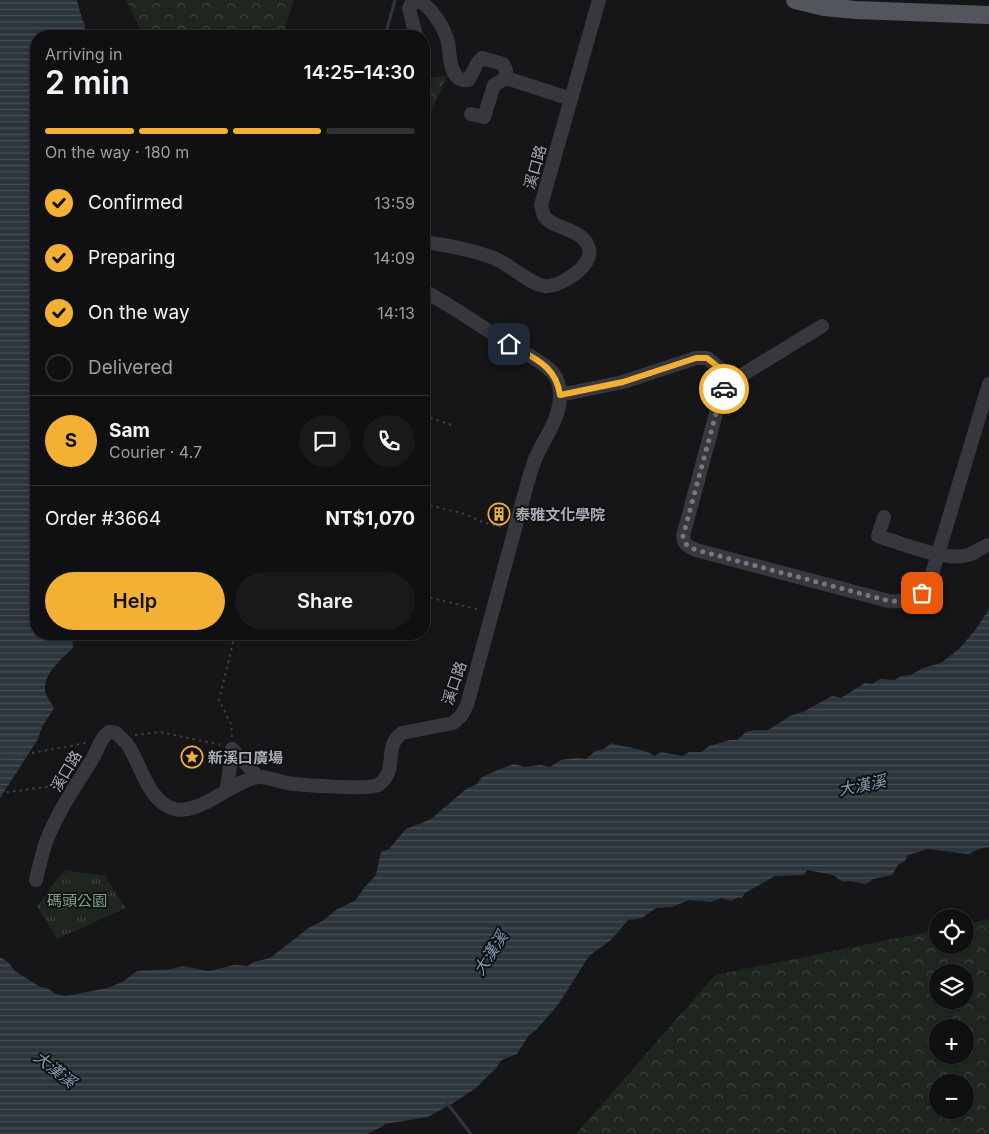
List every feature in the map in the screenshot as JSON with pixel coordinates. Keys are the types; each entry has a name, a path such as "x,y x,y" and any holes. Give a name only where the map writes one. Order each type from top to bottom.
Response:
{"main road":[{"path":"795,0 856,10 989,15"}],"lane":[{"path":"414,30 409,8 412,3 418,0 436,18 448,40 452,68 456,76 461,80 468,80 477,62 482,58 503,64 506,70 506,78"},
{"name":"溪口路","path":"430,243 444,244 494,258 541,285 551,286 565,280 582,268 589,257 586,241 576,234 550,222 544,215 542,205 599,0"},
{"path":"471,114 484,117 494,85 506,78 571,99"},
{"path":"430,294 456,308 543,365 553,373 558,383 560,395 623,382 696,358 707,358 732,378"},
{"path":"822,326 742,375 732,378 721,395 683,536 687,546 889,601 901,602 912,599 922,593 929,584 989,384"},
{"name":"溪口路","path":"36,880 46,843 56,819 76,782 92,759 103,736 109,732 116,733 129,746 158,798 170,807 184,809 197,807 227,789 258,777 288,783 361,788 375,786 386,778 390,768 392,746 396,738 402,733 452,723 461,716 466,705 536,456 549,434 556,417 560,395"},
{"path":"884,516 878,536 938,554 957,557 967,556 989,545"},
{"path":"232,749 258,777"},
{"path":"227,789 232,749"}],"path":[{"path":"430,418 452,425"},
{"path":"430,505 465,514 482,522 514,530"},
{"path":"430,598 492,613"},
{"path":"134,735 160,732 232,749 231,724 219,700 234,640"},
{"path":"0,759 86,743"},
{"path":"0,794 76,782"}],"green space":[{"path":"126,0 294,0 285,30 141,30"},
{"path":"447,76 430,114 430,77"},
{"name":"碼頭公園","path":"64,870 105,876 126,908 57,939 37,906"},
{"path":"989,919 989,1134 576,1134 715,975 929,932 929,954 974,954 974,922"}],"water":[{"path":"0,0 77,0 85,25 84,30 30,30 30,640 72,640 73,648 53,668 46,681 46,694 54,708 42,727 38,739 0,798"},
{"name":"大漢溪","path":"989,609 989,847 969,854 927,849 908,855 905,861 898,865 892,875 873,879 866,884 843,882 833,875 807,870 804,875 775,876 745,893 741,899 739,897 731,901 721,898 712,902 689,900 672,907 656,908 642,918 628,920 611,940 589,956 558,1005 535,1031 529,1035 517,1054 502,1060 476,1088 428,1117 385,1124 367,1134 0,1134 0,957 8,962 15,971 40,987 66,996 108,988 124,981 137,971 172,969 182,966 209,971 234,965 248,966 254,962 270,958 310,927 356,900 376,875 381,852 389,849 406,829 431,819 466,789 477,784 482,777 514,764 525,767 541,765 550,767 561,760 586,759 595,751 604,749 611,743 639,749 655,756 661,752 683,756 689,752 702,752 709,746 737,740 746,732 768,730 792,715 803,712 832,696 841,698 865,683 872,684 880,679 895,680 901,676 911,675 923,668 941,663 959,649 976,629"}],"building":[{"name":"泰雅文化學院","path":"494,503 509,508 503,524 488,519"}],"waterway":[{"path":"387,30 395,0"},
{"path":"447,1103 471,1134"}],"way so far":[{"path":"724,389 683,536 687,546 889,601 901,602 912,599 922,593"}],"place":[{"name":"泰雅文化學院","path":"499,514"},
{"name":"新溪口廣場","path":"192,757"}],"route":[{"path":"509,344 553,373 558,383 560,395 623,382 696,358 707,358 732,378 724,389"}]}
